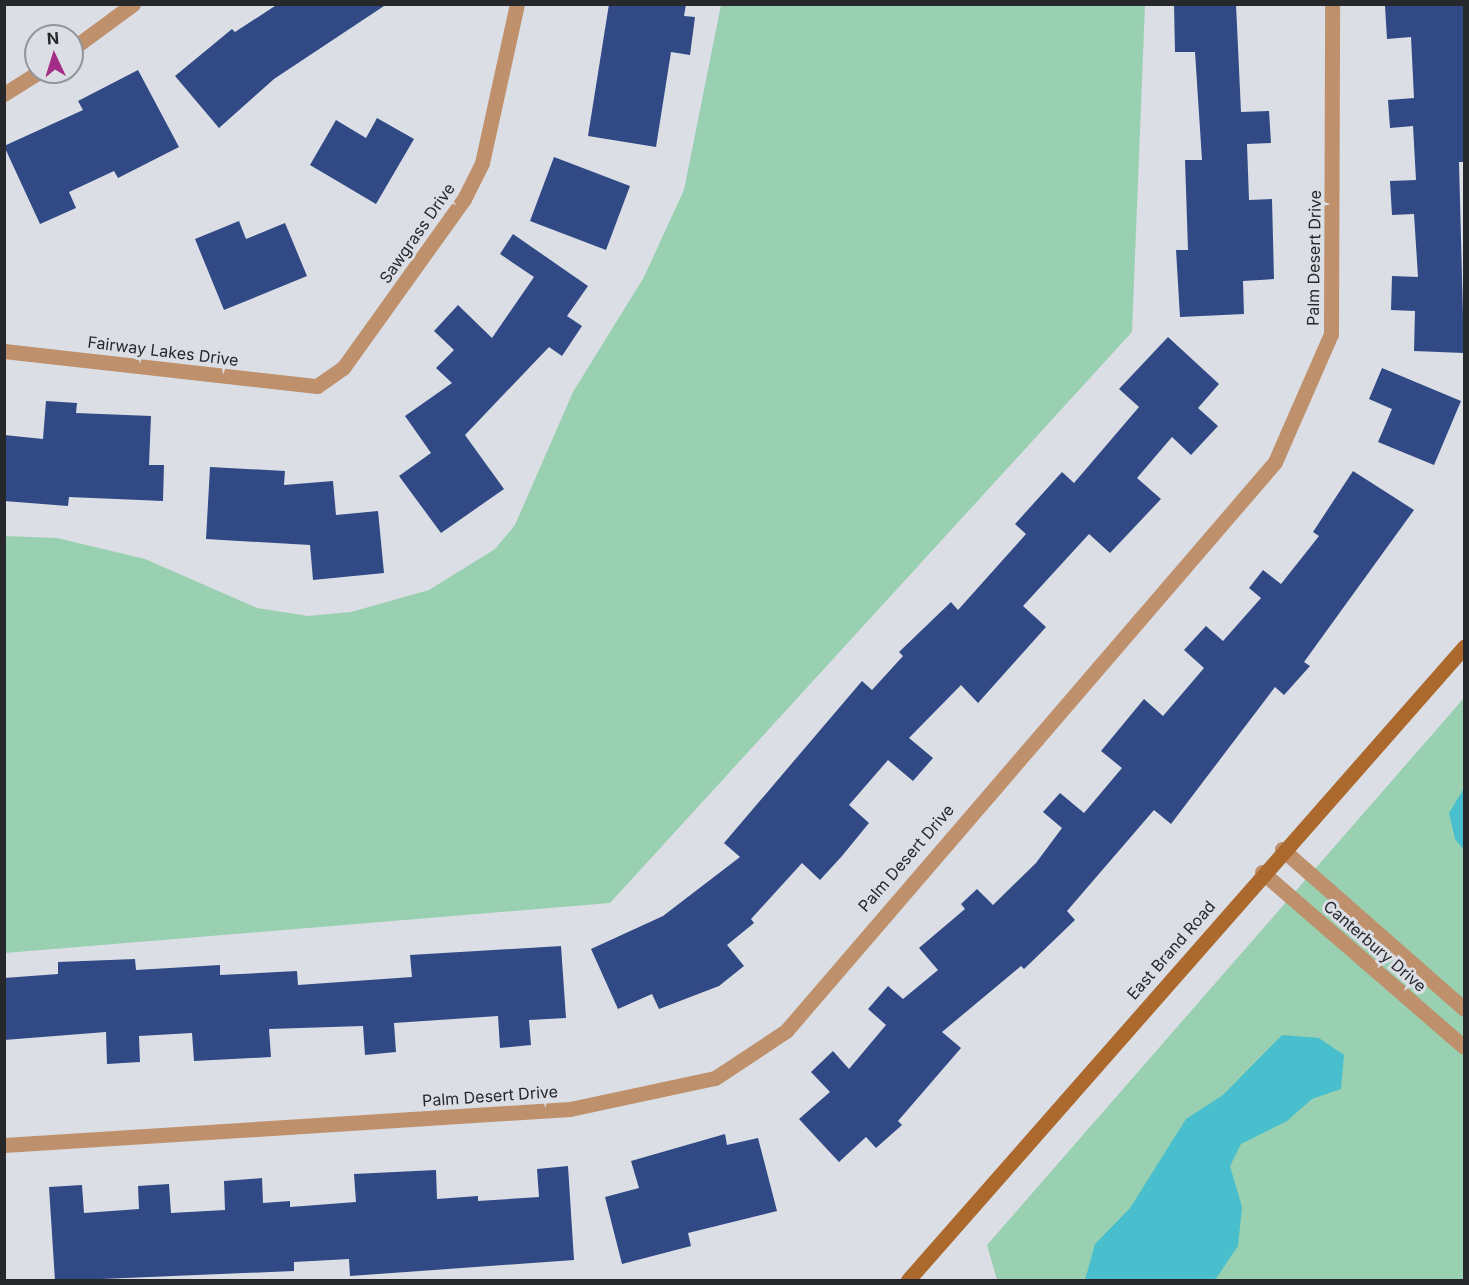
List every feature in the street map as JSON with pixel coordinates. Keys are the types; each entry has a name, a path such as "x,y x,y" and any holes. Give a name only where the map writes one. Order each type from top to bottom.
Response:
{"main road":[{"name":"East Brand Road","path":"908,1281 1282,849 1464,647"}],"street":[{"path":"84,40 133,4"},
{"name":"Sawgrass Drive","path":"317,386 343,368 464,200 482,163 517,4"},
{"name":"Palm Desert Drive","path":"4,1145 570,1109 715,1078 786,1030 1275,462 1331,334 1332,4"},
{"path":"4,94 24,81"},
{"name":"Fairway Lakes Drive","path":"4,351 317,386"},
{"name":"Canterbury Drive","path":"1282,849 1464,1009"},
{"name":"Canterbury Drive","path":"1262,872 1464,1047"}],"green space":[{"path":"721,5 1145,5 1132,332 610,903 5,953 5,536 57,538 145,559 257,608 308,616 351,612 429,590 495,549 515,525 573,392 644,277 684,190"},
{"path":"1464,698 1464,1280 997,1280 987,1245"}],"water":[{"path":"1464,788 1464,850 1455,839 1449,813"},
{"path":"1282,1035 1319,1038 1344,1055 1341,1089 1312,1099 1287,1121 1241,1144 1230,1166 1242,1207 1238,1246 1215,1280 1085,1280 1095,1244 1130,1208 1186,1119 1223,1095"}],"building":[{"path":"278,4 387,4 274,79 219,128 175,76 232,29 235,32"},
{"path":"609,4 686,4 684,16 695,17 690,55 671,52 656,147 588,136"},
{"path":"1174,4 1236,4 1241,112 1269,111 1271,143 1247,144 1249,200 1272,199 1274,279 1243,281 1244,314 1180,317 1176,250 1188,250 1185,160 1202,160 1195,52 1175,52"},
{"path":"1464,4 1464,162 1459,162 1464,353 1414,351 1415,311 1391,310 1392,276 1418,277 1414,214 1392,215 1390,181 1416,180 1413,126 1390,128 1388,100 1414,98 1411,37 1387,39 1385,6"},
{"path":"138,70 179,147 118,178 114,171 69,192 76,208 40,224 4,146 83,110 78,101"},
{"path":"377,118 414,139 376,204 310,165 336,120 366,138"},
{"path":"554,157 630,186 606,250 530,221"},
{"path":"239,221 246,239 285,223 307,276 224,310 195,239"},
{"path":"513,234 588,286 567,316 582,326 562,356 549,347 465,435 504,489 441,533 399,476 431,453 405,416 452,383 436,368 454,350 434,331 458,305 492,338 534,277 500,254"},
{"path":"1168,337 1219,384 1198,408 1218,426 1191,455 1172,437 1137,478 1161,499 1110,553 1089,534 1023,606 1046,627 978,703 961,685 909,738 933,758 913,781 888,760 849,805 869,823 842,856 820,880 802,863 751,919 754,923 727,945 744,966 719,986 659,1009 652,994 618,1009 591,949 663,916 740,857 724,843 862,681 872,690 903,656 899,652 951,602 958,610 1026,534 1015,524 1062,472 1074,483 1139,407 1119,389"},
{"path":"1382,368 1461,401 1434,465 1378,442 1392,409 1369,399"},
{"path":"46,401 77,403 76,413 151,416 149,465 164,465 163,501 69,497 68,506 4,501 4,435 43,439"},
{"path":"210,467 285,471 284,485 333,481 336,515 378,511 384,573 313,580 310,545 206,539"},
{"path":"1353,471 1414,510 1304,662 1310,666 1284,695 1275,687 1171,824 1154,810 1067,911 1075,920 1024,969 1021,966 942,1032 961,1048 898,1121 902,1125 876,1148 866,1137 839,1162 799,1119 830,1092 811,1072 833,1051 849,1069 886,1025 868,1009 888,986 903,999 938,970 919,948 965,909 961,904 977,889 993,905 1036,863 1062,828 1043,812 1060,793 1084,813 1122,768 1101,751 1144,699 1163,716 1204,668 1184,650 1206,626 1223,641 1261,598 1249,588 1263,570 1281,584 1319,536 1313,532"},
{"path":"561,946 566,1018 529,1020 531,1045 500,1048 498,1016 394,1023 396,1052 365,1055 363,1026 269,1029 271,1057 194,1061 192,1033 139,1036 140,1062 107,1064 106,1032 4,1040 4,978 58,974 58,962 135,959 136,970 220,965 220,975 297,971 298,985 412,977 410,955"},
{"path":"725,1134 727,1145 758,1138 777,1211 688,1233 691,1246 622,1264 605,1197 639,1188 631,1161"},
{"path":"568,1166 574,1260 350,1276 349,1259 294,1262 294,1271 55,1281 49,1187 82,1185 84,1213 139,1209 138,1186 169,1184 171,1213 225,1210 224,1181 262,1178 263,1203 290,1201 290,1207 356,1202 354,1174 436,1170 437,1199 478,1196 478,1201 539,1197 537,1169"}]}
